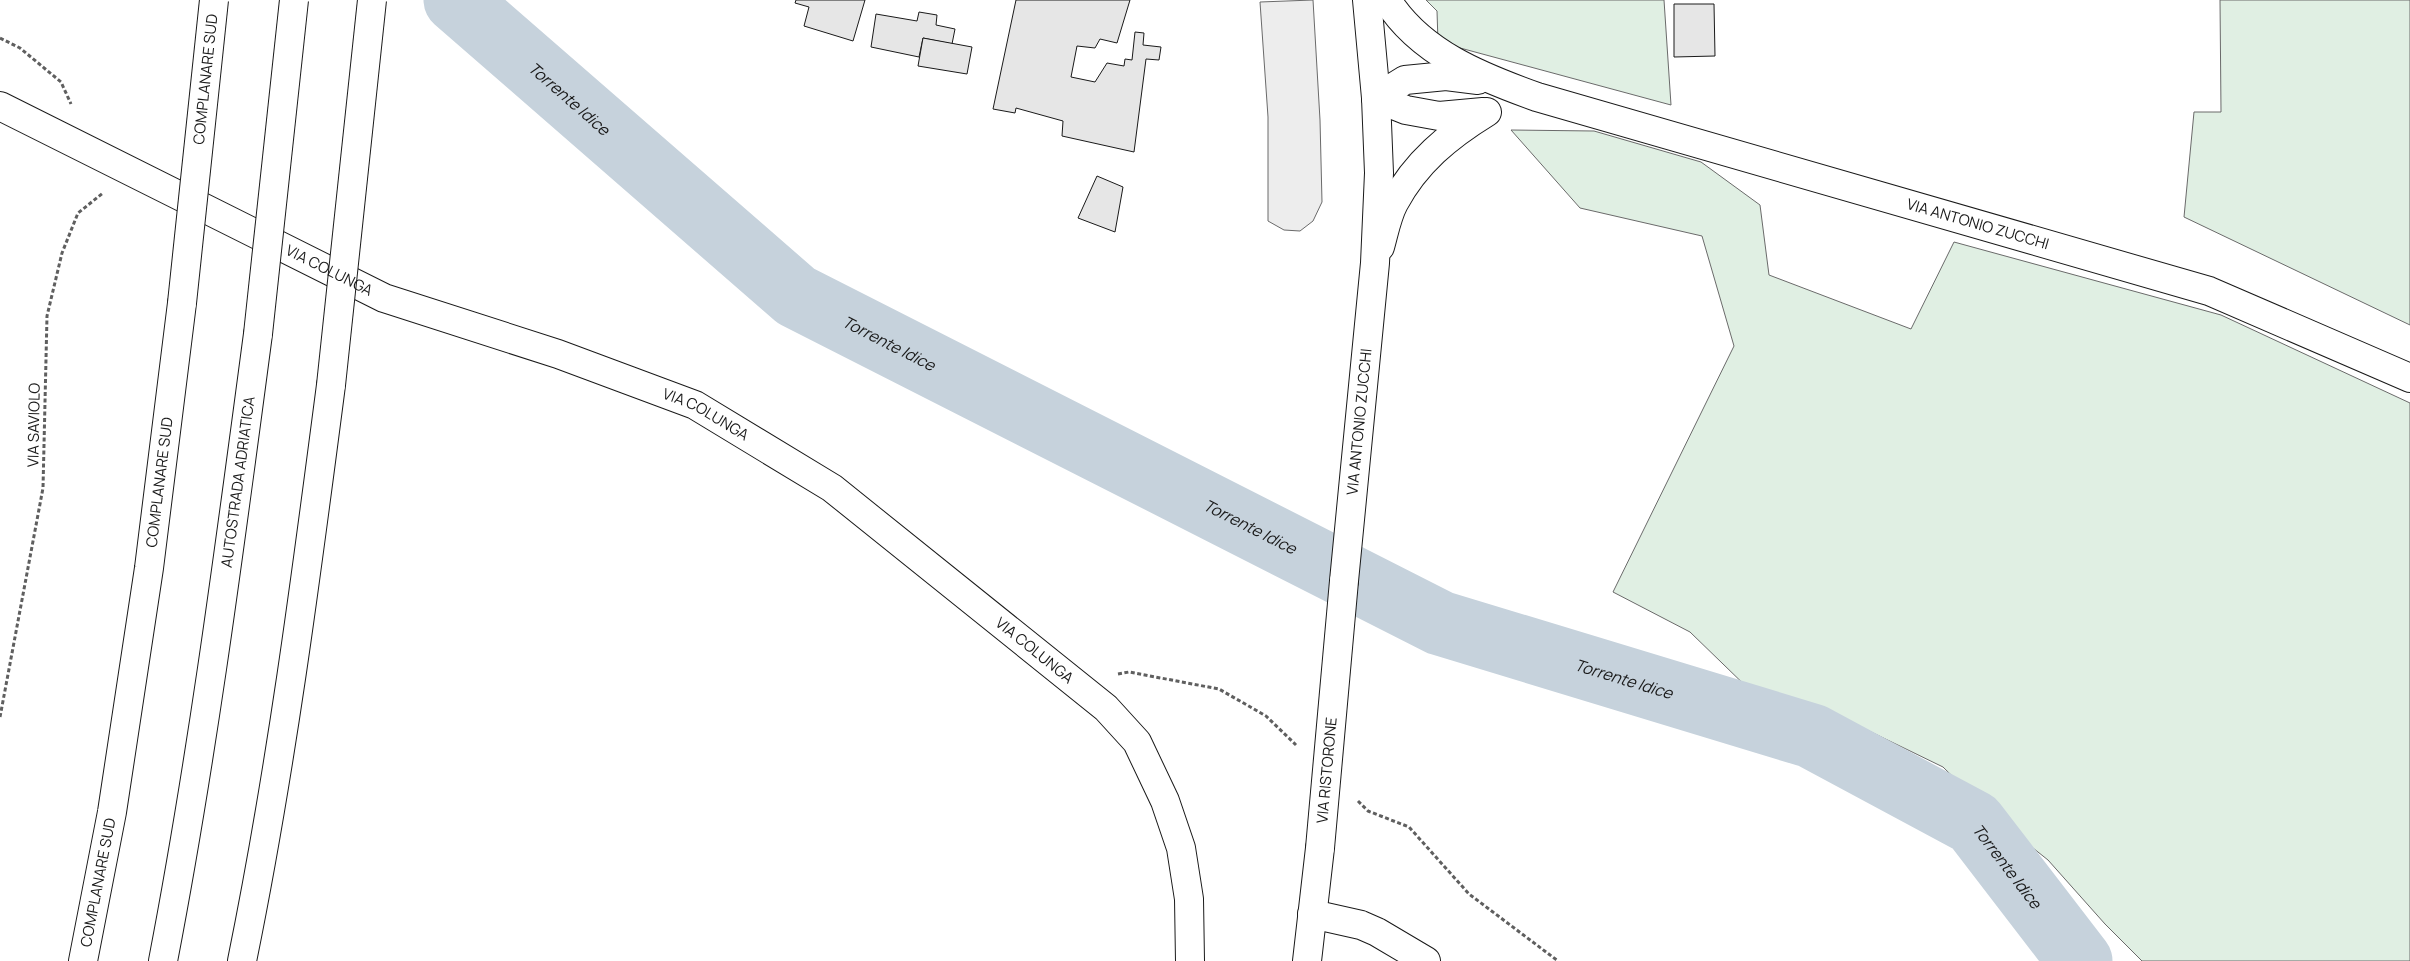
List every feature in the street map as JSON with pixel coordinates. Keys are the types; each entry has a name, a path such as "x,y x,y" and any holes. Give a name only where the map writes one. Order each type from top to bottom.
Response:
{"main road":[{"name":"COMPLANARE SUD","path":"83,961 112,812 144,597 182,303 214,0"},
{"name":"AUTOSTRADA ADRIATICA","path":"163,961 187,833 225,581 258,334 294,0"},
{"path":"242,961 261,868 302,605 331,385 372,0"},
{"name":"VIA ANTONIO ZUCCHI","path":"1344,580 1374,272 1379,173 1376,98 1367,0"},
{"name":"VIA ANTONIO ZUCCHI","path":"1387,0 1416,36 1449,59 1497,83 1537,97 2209,291 2410,378"},
{"name":"VIA ANTONIO ZUCCHI","path":"1376,98 1404,80 1424,77 1446,76 1497,83"},
{"name":"VIA ANTONIO ZUCCHI","path":"1376,98 1406,110 1439,116 1487,112 1537,97"},
{"name":"VIA COLUNGA","path":"0,106 384,298 558,354 695,405 832,488 1106,708 1137,742 1165,800 1181,848 1189,900 1190,961"},
{"name":"VIA ANTONIO ZUCCHI","path":"1374,272 1393,204 1422,160 1449,136 1487,112"},
{"name":"VIA RISTORONE","path":"1307,961 1320,848 1344,580"},
{"path":"1312,914 1361,925 1377,932 1426,961"}],"path":[{"path":"0,38 20,48 61,82 76,114 68,140"},
{"name":"VIA SAVIOLO","path":"0,717 44,488 47,316 62,253 78,213 114,184 148,180"}],"green space":[{"path":"1426,0 1664,0 1671,105 1438,42 1437,11"},
{"path":"2220,0 2410,0 2410,325 2184,217 2194,112 2221,112"},
{"path":"1511,130 1594,131 1701,162 1760,205 1769,275 1911,329 1954,242 2221,315 2410,403 2410,961 2142,961 2105,924 2048,860 1994,817 1943,767 1867,730 1812,709 1755,695 1690,632 1613,592 1734,346 1702,236 1580,208"}],"shaded area":[{"path":"1313,0 1320,120 1322,202 1313,221 1300,231 1284,230 1268,221 1268,117 1260,2"}],"building":[{"path":"796,0 865,0 853,41 804,26 809,7 795,3"},
{"path":"1016,0 1130,0 1117,43 1100,39 1095,48 1077,46 1071,77 1095,82 1107,63 1124,66 1125,59 1132,60 1135,32 1144,33 1143,45 1161,47 1159,60 1146,59 1134,152 1062,136 1063,121 1016,108 1015,113 993,109"},
{"path":"1674,4 1714,4 1715,56 1674,57"},
{"path":"919,12 937,15 936,25 955,29 952,44 923,38 919,57 871,47 876,14 917,21"},
{"path":"923,38 972,47 967,74 918,66"},
{"path":"1097,176 1123,187 1115,232 1078,218"}],"waterway":[{"name":"Torrente Idice","path":"456,0 796,296 1440,623 1812,736 1974,823 2080,961"}]}
